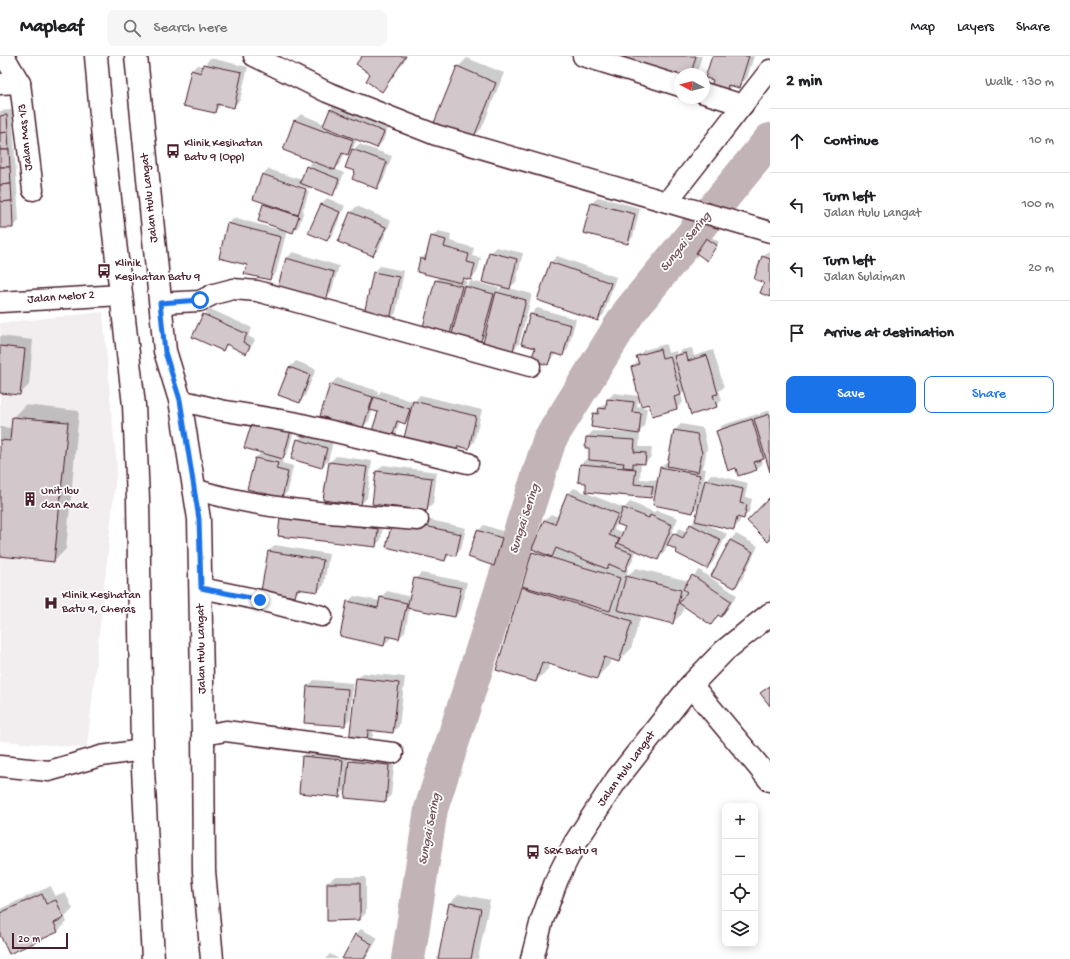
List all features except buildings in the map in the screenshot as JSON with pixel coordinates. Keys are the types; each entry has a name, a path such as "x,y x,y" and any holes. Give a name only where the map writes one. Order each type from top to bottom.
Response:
{"main road":[{"path":"96,56 134,413 138,500 142,750 153,959"},
{"name":"Jalan Hulu Langat","path":"136,56 165,352 180,400 199,519 204,871 212,959"},
{"name":"Jalan Hulu Langat","path":"532,958 542,920 557,879 575,843 617,779 692,685 724,651 770,614"},
{"path":"692,685 770,780"}],"street":[{"path":"0,84 20,83 4,56"},
{"path":"254,56 327,92 436,135 770,232"},
{"path":"583,56 674,84"},
{"path":"673,203 770,70"},
{"name":"Jalan Mas 1/3","path":"20,83 32,190"},
{"path":"710,95 743,105"},
{"path":"160,303 200,300 214,294 233,289 257,291 530,366"},
{"name":"Jalan Melor 2","path":"0,302 121,295"},
{"path":"180,400 220,410 294,422 468,463"},
{"path":"194,489 220,497 299,510 418,520"},
{"path":"201,588 260,600 322,616"},
{"path":"203,735 226,731 393,753"},
{"path":"0,766 49,771 101,756 142,750"}],"shaded area":[{"name":"Klinik Kesihatan Batu 9, Cheras","path":"103,312 117,466 87,748 0,741 0,323"}],"waterway":[{"name":"Sungai Sering","path":"408,959 431,809 550,439 629,312 770,140"}],"place":[{"name":"Klinik Kesihatan Batu 9 (Opp)","path":"173,151"},
{"name":"Klinik Kesihatan Batu 9","path":"104,271"},
{"name":"Unit Ibu dan Anak","path":"30,499"},
{"name":"Klinik Kesihatan Batu 9, Cheras","path":"51,603"},
{"name":"SRK Batu 9","path":"533,852"}],"route":[{"path":"200,300 160,303 165,352 180,400 199,519 201,588 260,600"}]}
